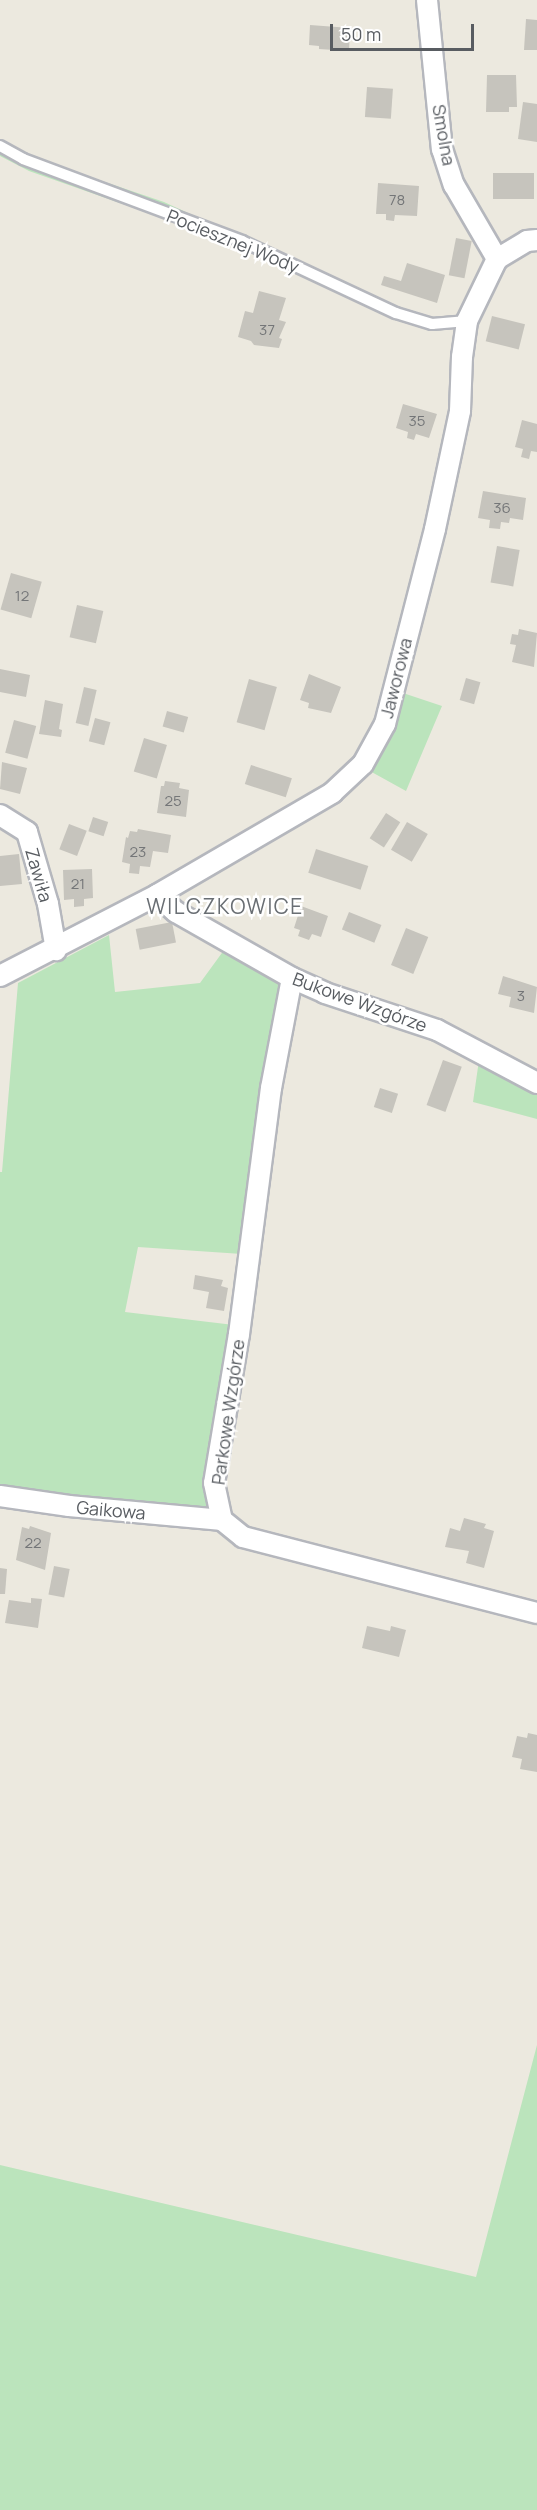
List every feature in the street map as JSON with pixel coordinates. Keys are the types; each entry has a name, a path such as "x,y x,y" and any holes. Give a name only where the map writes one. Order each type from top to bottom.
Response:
{"street":[{"name":"Smolna","path":"427,0 442,149 454,185 497,259"},
{"path":"497,259 527,241 537,240"},
{"name":"Jaworowa","path":"0,976 56,950 157,895 332,793 363,764 385,724 435,529 460,411 462,357 468,321 497,259"},
{"name":"Zawiła","path":"0,815 27,832 48,904 56,950"},
{"name":"Bukowe Wzgórze","path":"157,895 176,912 292,978 326,993 437,1030 537,1083"},
{"name":"Parkowe Wzgórze","path":"222,1520 214,1483 239,1334 271,1088 292,978"},
{"name":"Gaikowa","path":"0,1496 69,1506 222,1520"},
{"path":"222,1520 243,1537 537,1613"}],"lane":[{"name":"Pociesznej Wody","path":"0,147 23,159 242,241 396,313 432,324 468,321"}],"green space":[{"path":"0,140 43,161 164,202 210,223 208,234 29,171 0,156"},
{"path":"400,692 442,706 406,791 368,770 388,743"},
{"path":"109,935 115,992 200,983 227,946 279,984 242,1254 138,1247 125,1312 234,1325 214,1440 208,1509 51,1497 19,1487 0,1488 0,1172 2,1172 18,983"},
{"path":"479,1060 537,1088 537,1119 473,1102"},
{"path":"537,2045 537,2510 0,2510 0,2165 476,2277"}],"building":[{"path":"526,19 537,20 537,50 524,50"},
{"path":"310,25 350,28 349,51 319,49 319,46 309,45"},
{"path":"487,75 516,75 517,107 509,107 509,112 486,112"},
{"path":"367,87 393,89 391,119 365,117"},
{"path":"523,102 537,104 537,142 518,139"},
{"path":"493,173 534,173 534,199 493,199"},
{"path":"378,183 419,186 417,216 395,215 394,221 386,220 386,214 376,214"},
{"path":"456,238 472,241 464,278 449,275"},
{"path":"407,263 445,275 437,303 381,285 384,276 401,281"},
{"path":"259,291 286,298 279,320 286,322 279,338 282,339 279,348 254,345 251,341 238,337 245,311 253,313"},
{"path":"492,316 525,324 519,349 486,341"},
{"path":"403,404 437,414 429,438 416,434 414,440 407,438 408,432 396,428"},
{"path":"522,420 537,424 537,452 531,451 529,459 521,457 523,449 515,447"},
{"path":"483,491 526,498 523,520 510,518 509,523 501,522 500,529 489,528 490,520 478,518"},
{"path":"497,546 520,550 513,586 491,582"},
{"path":"11,573 42,582 31,618 1,610"},
{"path":"77,605 103,611 96,643 70,637"},
{"path":"519,629 537,633 534,667 512,662 516,645 510,644 512,634 518,635"},
{"path":"0,669 30,675 26,697 0,692"},
{"path":"309,674 341,687 331,713 308,708 309,703 300,700"},
{"path":"466,678 480,682 474,704 460,700"},
{"path":"249,679 277,687 264,730 237,722"},
{"path":"84,687 97,690 88,726 76,723"},
{"path":"45,700 63,704 59,729 62,730 61,737 39,734"},
{"path":"167,711 188,717 184,732 163,726"},
{"path":"95,718 110,722 104,745 89,741"},
{"path":"14,720 36,726 27,759 5,753"},
{"path":"144,738 167,745 157,778 134,771"},
{"path":"2,762 27,768 20,794 0,789"},
{"path":"251,765 292,778 286,797 245,784"},
{"path":"165,781 180,783 179,788 189,790 186,817 157,813 161,786 164,786"},
{"path":"386,813 400,822 384,847 370,838"},
{"path":"93,817 108,822 104,836 88,831"},
{"path":"407,822 428,834 412,862 391,850"},
{"path":"69,824 87,831 77,856 59,849"},
{"path":"138,829 171,835 168,853 153,851 150,867 140,866 139,874 129,873 130,864 122,862 126,837 128,838 130,831 137,832"},
{"path":"316,849 368,866 361,890 308,873"},
{"path":"19,854 22,884 0,886 0,856"},
{"path":"92,869 93,898 84,899 84,906 74,907 74,899 64,900 63,870"},
{"path":"301,906 328,916 321,937 312,934 309,940 298,936 300,930 294,928"},
{"path":"349,912 381,925 374,943 342,930"},
{"path":"172,922 176,943 140,950 136,929"},
{"path":"406,928 428,937 413,974 391,965"},
{"path":"503,976 537,987 534,1013 509,1007 511,997 498,994"},
{"path":"443,1060 462,1067 445,1112 427,1105"},
{"path":"380,1088 398,1094 392,1113 374,1107"},
{"path":"195,1275 223,1280 221,1286 228,1288 224,1311 206,1308 209,1292 193,1289"},
{"path":"464,1518 486,1524 484,1528 494,1531 484,1568 466,1563 469,1551 445,1547 450,1528 460,1531"},
{"path":"30,1526 51,1533 45,1570 16,1560 22,1527 29,1529"},
{"path":"54,1566 70,1569 64,1598 48,1594"},
{"path":"0,1568 7,1569 5,1594 0,1594"},
{"path":"31,1598 42,1599 38,1628 5,1623 9,1600 31,1603"},
{"path":"367,1626 390,1631 391,1626 406,1630 399,1657 362,1648"},
{"path":"528,1733 537,1735 537,1772 520,1769 522,1759 512,1757 517,1736 527,1738"}],"district":[{"name":"WILCZKOWICE","path":"225,906"}]}
